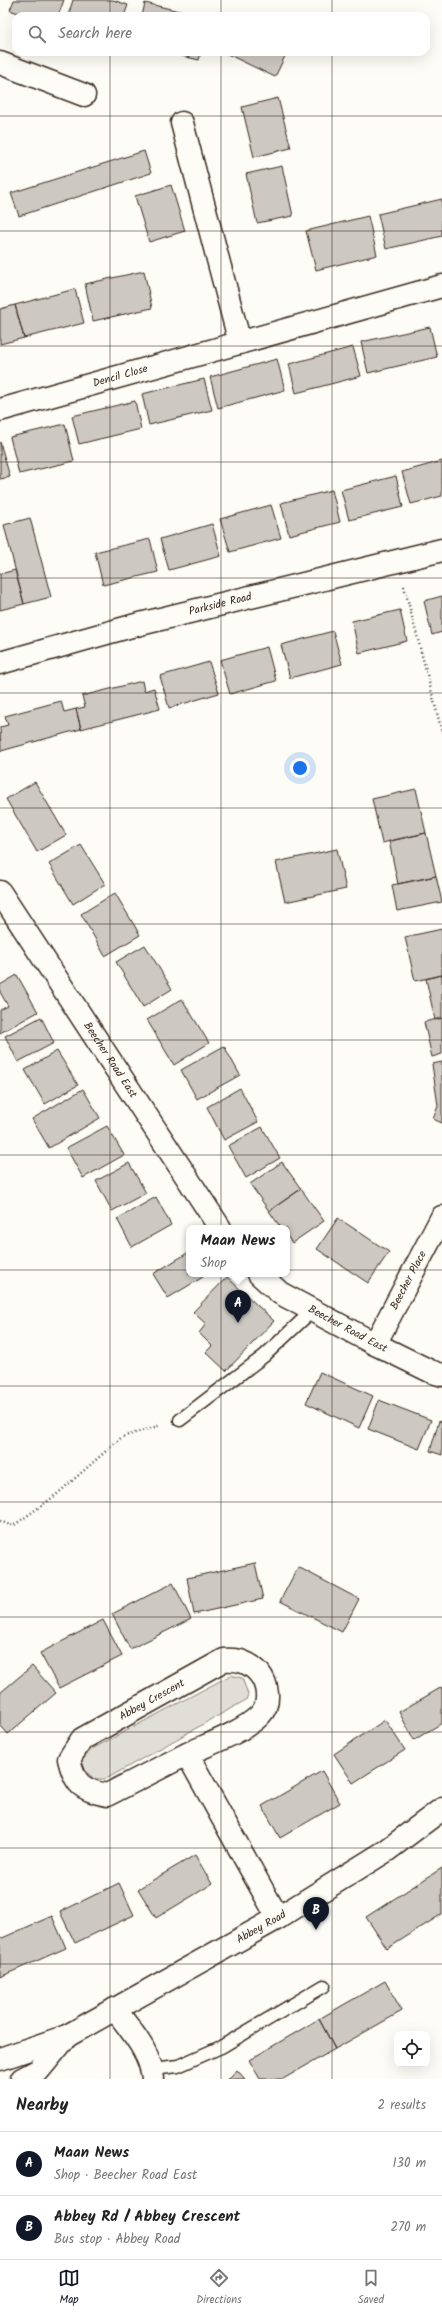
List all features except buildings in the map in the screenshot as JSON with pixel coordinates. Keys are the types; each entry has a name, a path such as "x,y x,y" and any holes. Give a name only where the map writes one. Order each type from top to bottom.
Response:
{"street":[{"path":"0,63 84,95"},
{"path":"182,122 240,343"},
{"name":"Dencil Close","path":"0,410 442,286"},
{"name":"Parkside Road","path":"0,663 132,626 442,550"},
{"name":"Beecher Road East","path":"0,892 218,1225"},
{"name":"Beecher Place","path":"375,1344 442,1217"},
{"name":"Beecher Road East","path":"262,1277 280,1293 375,1344 430,1371 442,1375"},
{"name":"Abbey Crescent","path":"237,1659 247,1663 258,1672 266,1684 267,1698 261,1714 248,1725 187,1754 106,1794 82,1787 74,1776 69,1759 82,1739 224,1660 237,1659"},
{"path":"187,1754 278,1918"},
{"name":"Abbey Road","path":"22,2079 39,2070 67,2036 278,1918 386,1851 442,1809"},
{"path":"115,2009 142,2048 153,2074"},
{"path":"0,2059 67,2036"}],"lane":[{"path":"180,1420 264,1356 313,1310"},
{"path":"153,2074 178,2066 221,2047 324,1986"}],"path":[{"path":"398,562 442,732"},
{"path":"0,1521 13,1526 56,1495 122,1437 180,1420"}],"shaded area":[{"path":"231,1675 242,1678 248,1694 246,1700 106,1779 94,1779 82,1767 82,1760 92,1749"}],"place":[{"name":"Maan News","path":"238,1323"},
{"name":"Abbey Rd / Abbey Crescent","path":"316,1930"}]}
